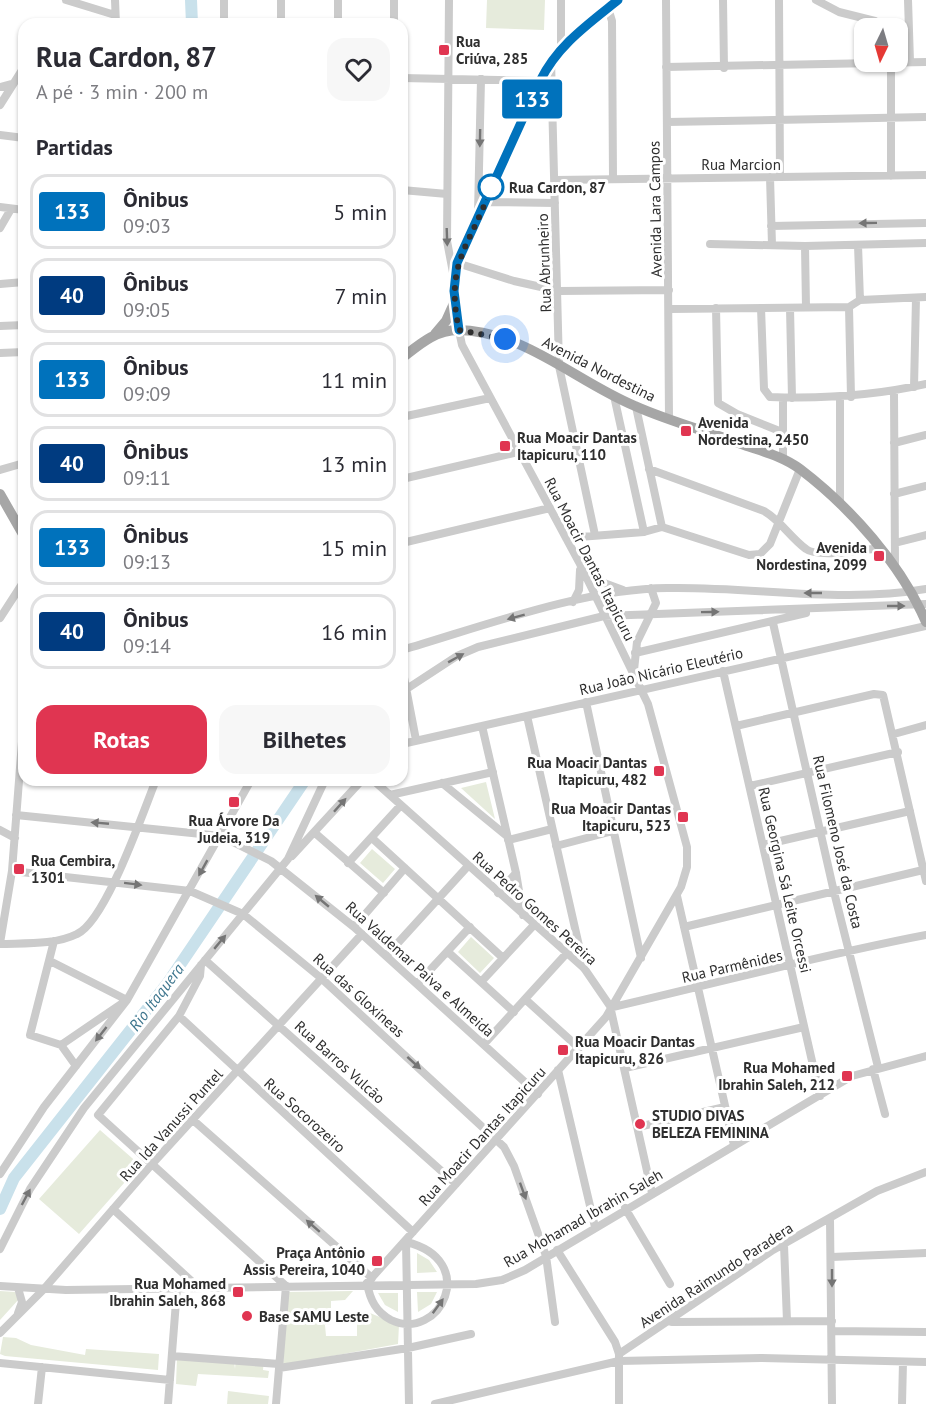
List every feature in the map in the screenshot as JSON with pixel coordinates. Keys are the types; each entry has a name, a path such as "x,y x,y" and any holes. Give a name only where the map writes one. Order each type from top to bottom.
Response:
{"main road":[{"path":"435,335 446,321 455,301"},
{"name":"Avenida Nordestina","path":"408,353 435,335 459,330 505,339 636,406 783,458 800,469 840,505 895,565 922,605 926,622"},
{"path":"0,494 18,526"}],"street":[{"path":"66,0 115,15"},
{"path":"115,0 115,18"},
{"path":"224,0 224,18"},
{"path":"281,0 281,18"},
{"path":"338,0 338,18"},
{"path":"394,0 394,18"},
{"path":"449,0 448,259 454,280"},
{"path":"561,0 561,48"},
{"path":"454,280 457,263 551,59 618,0"},
{"name":"Avenida Lara Campos","path":"666,0 669,418"},
{"path":"723,0 724,68"},
{"path":"779,0 780,177"},
{"path":"816,0 839,12 863,18"},
{"path":"908,0 910,62 926,62"},
{"path":"608,8 612,21 613,178"},
{"name":"Rua Abrunheiro","path":"551,59 560,366 595,535"},
{"path":"666,67 779,67 854,64"},
{"path":"889,72 892,118 891,176"},
{"path":"0,105 18,76"},
{"path":"408,78 540,81"},
{"path":"478,216 481,79"},
{"path":"0,87 12,84"},
{"path":"667,122 926,117"},
{"path":"0,135 18,137"},
{"name":"Rua Marcion","path":"555,180 926,175"},
{"path":"770,177 772,245"},
{"path":"408,191 447,194"},
{"path":"484,202 555,203"},
{"path":"0,207 18,210"},
{"path":"0,228 11,209"},
{"path":"771,226 926,223"},
{"path":"710,244 805,246 926,243"},
{"path":"858,245 860,300"},
{"path":"805,246 806,307"},
{"path":"457,263 514,281 559,291 669,290"},
{"name":"Rua Moacir Dantas Itapicuru","path":"370,1281 579,1048 612,1008 677,896 687,867 687,847 643,690 579,562 462,345 454,280"},
{"path":"0,284 18,282"},
{"path":"670,309 849,307 860,300 926,297"},
{"path":"914,387 916,298"},
{"path":"849,307 851,397"},
{"path":"761,308 764,389 770,397 840,398 894,392 926,384"},
{"path":"783,458 782,432 787,398 789,308"},
{"path":"716,309 718,403 737,414 782,432"},
{"path":"0,326 18,325"},
{"path":"0,353 18,352"},
{"path":"894,392 895,565"},
{"path":"614,396 644,532"},
{"path":"408,416 490,398"},
{"path":"840,398 840,505"},
{"path":"636,406 662,527"},
{"path":"894,443 926,435"},
{"path":"408,478 518,452"},
{"path":"0,470 18,465"},
{"path":"649,469 764,511 780,521 804,547 812,552 880,548"},
{"path":"566,538 644,532 662,527 749,555 760,554 768,549 800,469"},
{"path":"894,494 926,486"},
{"path":"408,542 550,508"},
{"path":"895,543 926,535"},
{"path":"579,562 596,580 628,591"},
{"path":"573,602 581,583 579,562"},
{"path":"408,648 594,596 651,588 791,593 926,589"},
{"name":"Rua Moacir Dantas Itapicuru","path":"634,672 639,635 656,600 651,588"},
{"path":"1,615 18,590"},
{"path":"408,688 478,647 604,616 652,612 815,610 922,605"},
{"path":"635,653 773,622 815,610"},
{"name":"Rua Filomeno José da Costa","path":"773,622 885,1114"},
{"name":"Rua João Nicário Eleutério","path":"408,742 926,626"},
{"name":"Rua Georgina Sá Leite Orcessi","path":"723,670 820,1096"},
{"path":"736,726 874,694 883,695 894,734 926,881"},
{"path":"586,702 641,958"},
{"path":"408,707 416,740"},
{"path":"527,716 584,968"},
{"path":"894,734 926,725"},
{"path":"482,726 516,873 523,915"},
{"path":"750,786 898,752"},
{"path":"390,795 493,772"},
{"path":"442,783 508,839"},
{"path":"19,786 12,871 0,943 54,941 77,935 88,927 114,881 154,786"},
{"path":"0,1174 21,1140 127,1000 194,892 249,786"},
{"path":"288,859 322,786"},
{"path":"0,1249 30,1189 64,1136 288,859 315,833 357,786"},
{"name":"Rua Pedro Gomes Pereira","path":"380,786 534,926 584,968 604,995 612,1008 652,1193"},
{"path":"348,863 401,805"},
{"path":"763,845 910,811"},
{"name":"Rua Valdemar Paiva e Almeida","path":"16,815 221,836 272,861 362,934 538,1094"},
{"path":"508,839 552,829"},
{"path":"0,830 15,838"},
{"path":"556,846 613,831"},
{"path":"315,833 384,893"},
{"path":"372,837 503,958"},
{"path":"386,956 468,866"},
{"path":"354,927 405,868"},
{"path":"684,927 924,870"},
{"name":"Rua das Gloxíneas","path":"12,871 194,892 243,914 321,978 497,1138 514,1166 546,1256 555,1322"},
{"path":"498,893 516,873"},
{"path":"677,896 734,1145"},
{"path":"481,982 534,926"},
{"path":"417,984 470,927"},
{"name":"Rua Ida Vanussi Puntel","path":"0,1333 43,1290 153,1163 362,934"},
{"name":"Rua Parmênides","path":"612,1008 849,950 926,935"},
{"path":"54,941 30,1035 61,1045 76,1066"},
{"path":"448,952 514,1012"},
{"path":"484,1044 566,954"},
{"path":"50,961 127,1000"},
{"path":"203,962 200,976 178,1016 99,1111 99,1116 286,1286 276,1404"},
{"name":"Rua Barros Vulcão","path":"203,962 279,1026 456,1184"},
{"path":"525,999 579,1048"},
{"path":"61,1045 127,1000"},
{"name":"Rua Socorozeiro","path":"178,1016 413,1232"},
{"path":"625,1068 804,1027"},
{"name":"Rua Mohamad Ibrahin Saleh","path":"0,1286 43,1290 286,1286 370,1281 447,1284 502,1280 852,1076 926,1056"},
{"path":"558,1070 595,1227"},
{"path":"638,1127 725,1107"},
{"path":"193,1120 370,1281 375,1307 384,1316 408,1323 428,1318 436,1312 446,1294 447,1284 446,1271 440,1259 430,1250 406,1242 408,1323 409,1404"},
{"name":"Avenida Raimundo Paradera","path":"619,1358 783,1245 877,1191 926,1173"},
{"path":"626,1208 670,1284"},
{"path":"113,1209 199,1288"},
{"path":"830,1220 832,1404"},
{"path":"783,1245 787,1321"},
{"path":"557,1250 612,1335 619,1358 619,1404"},
{"path":"832,1257 926,1253"},
{"path":"16,1317 22,1302 18,1288"},
{"path":"168,1404 177,1288"},
{"path":"670,1322 832,1321"},
{"path":"832,1331 926,1332"},
{"path":"172,1356 279,1366 408,1348 471,1334"},
{"path":"435,1404 619,1358 761,1358 926,1362"},
{"path":"902,1404 903,1362"},
{"path":"0,1363 170,1380"},
{"path":"38,1404 42,1367"}],"shaded area":[{"path":"487,0 545,0 544,30 486,28"},
{"path":"486,782 495,819 461,788"},
{"path":"372,849 395,869 383,883 360,863"},
{"path":"471,937 494,958 480,973 458,952"},
{"path":"100,1130 140,1165 79,1234 39,1199"},
{"path":"417,1253 429,1260 437,1272 417,1273"},
{"path":"0,1291 15,1292 19,1299 0,1320"},
{"path":"353,1291 345,1300 331,1301 331,1324 325,1325 326,1336 357,1336 357,1313 370,1313 399,1325 398,1344 283,1365 287,1292"},
{"path":"417,1292 437,1292 431,1304 418,1312"},
{"path":"378,1293 398,1293 398,1312 385,1305"},
{"path":"3,1337 16,1338 31,1345 85,1355 86,1349 159,1354 158,1370 5,1356 0,1354"},
{"path":"236,1357 264,1359 263,1370 269,1371 268,1378 198,1374 196,1386 176,1384 177,1358 234,1361 235,1369"},
{"path":"228,1391 269,1396 268,1404 227,1404"}],"waterway":[{"name":"Rio Itaquera","path":"191,0 192,18"},
{"name":"Rio Itaquera","path":"0,1209 14,1178 167,984 301,786"}],"bus line":[{"name":"133","path":"459,330 454,291 457,263 540,81 551,59 561,48 618,0"}],"place":[{"name":"Rua Criúva, 285","path":"444,50"},
{"name":"Rua Cardon, 87","path":"491,187"},
{"name":"Avenida Nordestina, 2450","path":"686,431"},
{"name":"Rua Moacir Dantas Itapicuru, 110","path":"505,446"},
{"name":"Avenida Nordestina, 2099","path":"879,556"},
{"name":"Rua Moacir Dantas Itapicuru, 482","path":"659,771"},
{"name":"Rua Árvore Da Judeia, 319","path":"234,802"},
{"name":"Rua Moacir Dantas Itapicuru, 523","path":"683,817"},
{"name":"Rua Cembira, 1301","path":"19,869"},
{"name":"Rua Moacir Dantas Itapicuru, 826","path":"563,1050"},
{"name":"Rua Mohamed Ibrahin Saleh, 212","path":"847,1076"},
{"name":"STUDIO DIVAS BELEZA FEMININA","path":"640,1124"},
{"name":"Praça Antônio Assis Pereira, 1040","path":"377,1261"},
{"name":"Rua Mohamed Ibrahin Saleh, 868","path":"238,1292"},
{"name":"Base SAMU Leste","path":"247,1316"}],"route":[{"path":"491,187 457,263 454,280 455,312 459,330 505,339"}]}
